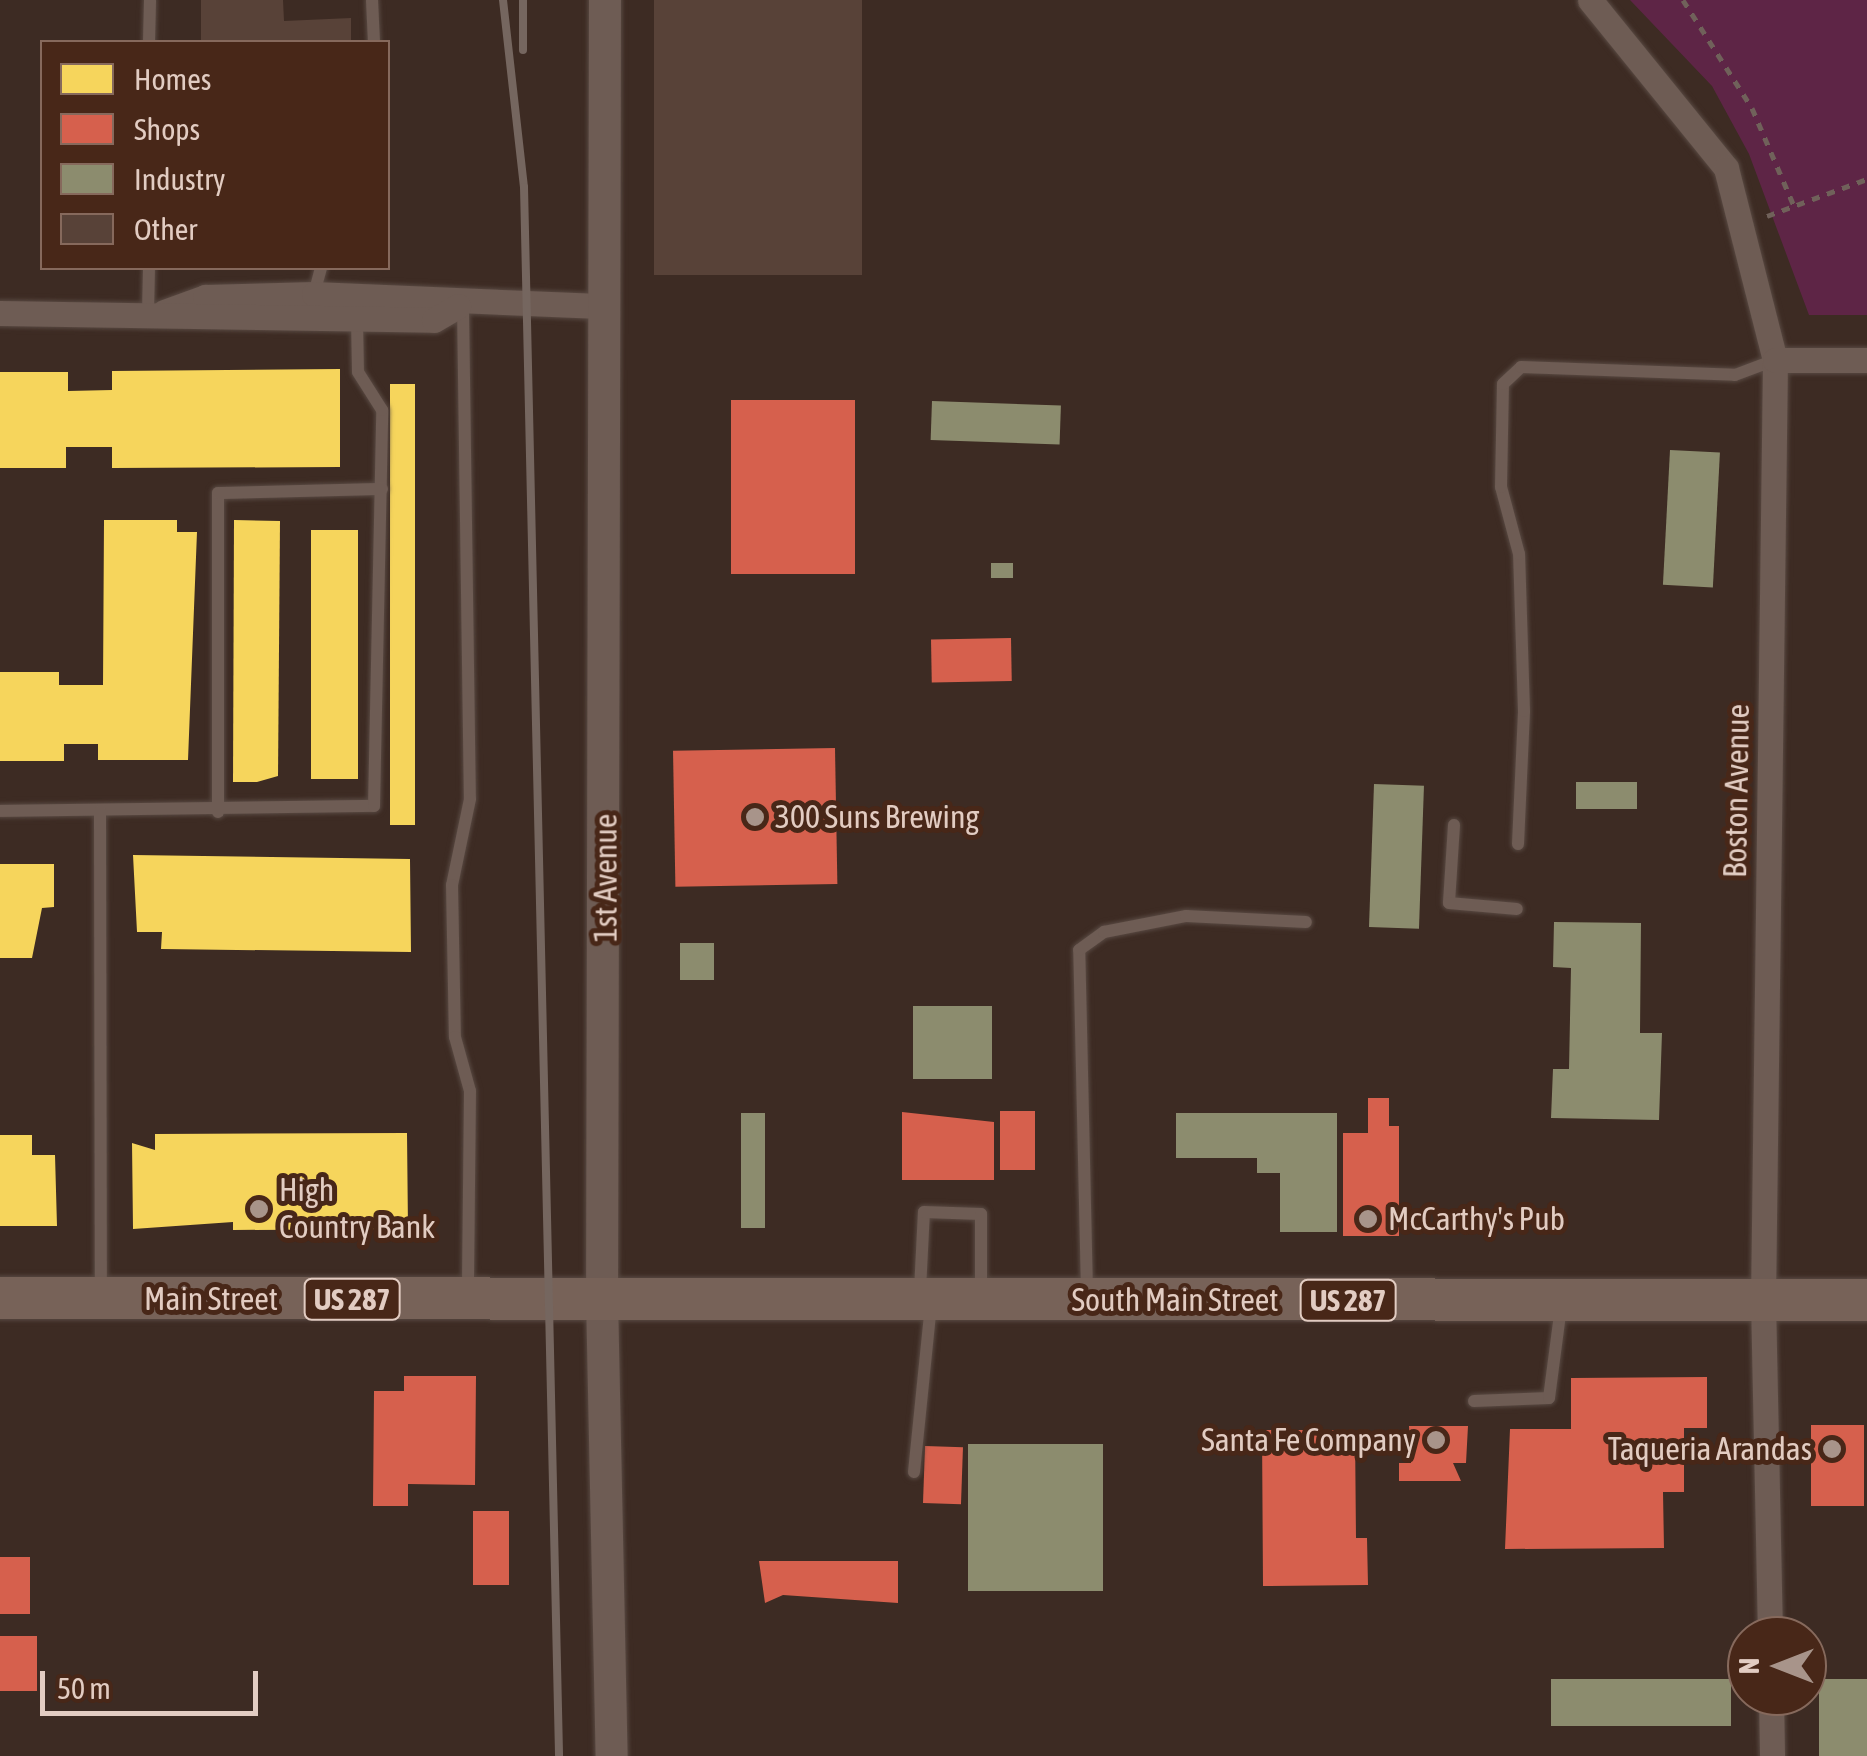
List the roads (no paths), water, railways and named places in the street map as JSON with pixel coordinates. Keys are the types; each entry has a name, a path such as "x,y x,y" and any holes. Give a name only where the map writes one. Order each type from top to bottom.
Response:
{"highway":[{"name":"Main Street","path":"0,1298 602,1297"},
{"name":"South Main Street","path":"602,1297 1867,1300"}],"street":[{"name":"1st Avenue","path":"604,0 602,1297 612,1756"},
{"name":"Boston Avenue","path":"1590,0 1726,168 1744,224 1775,360 1764,1300 1770,1616"},
{"path":"156,312 205,296 314,294 434,294 460,306 606,306"},
{"path":"0,313 156,312 204,322 434,320 460,306"},
{"path":"1775,360 1867,360"},
{"path":"1771,1716 1772,1756"}],"lane":[{"path":"150,0 150,40"},
{"path":"372,0 374,40"},
{"path":"148,270 156,312"},
{"path":"314,294 320,270"},
{"path":"460,306 470,799 452,885 455,1037 470,1091 468,1299"},
{"path":"0,811 218,812 374,806 382,410 358,372 358,320"},
{"path":"1518,844 1523,691 1518,554 1500,487 1503,384 1522,367 1735,375 1775,360"},
{"path":"218,812 218,493 382,489"},
{"path":"100,810 101,1298"},
{"path":"1454,825 1449,902 1516,908"},
{"path":"1087,1300 1078,950 1104,932 1186,916 1306,922"},
{"path":"914,1472 925,1298 924,1212 981,1214 981,1299"},
{"path":"1474,1401 1549,1398 1562,1300"}],"railway":[{"path":"503,0 524,187 559,1756"},
{"path":"523,0 523,50"}],"place":[{"name":"300 Suns Brewing","path":"755,817"},
{"name":"High Country Bank","path":"259,1209"},
{"name":"McCarthy's Pub","path":"1368,1219"},
{"name":"Santa Fe Company","path":"1436,1440"},
{"name":"Taqueria Arandas","path":"1832,1449"}]}
